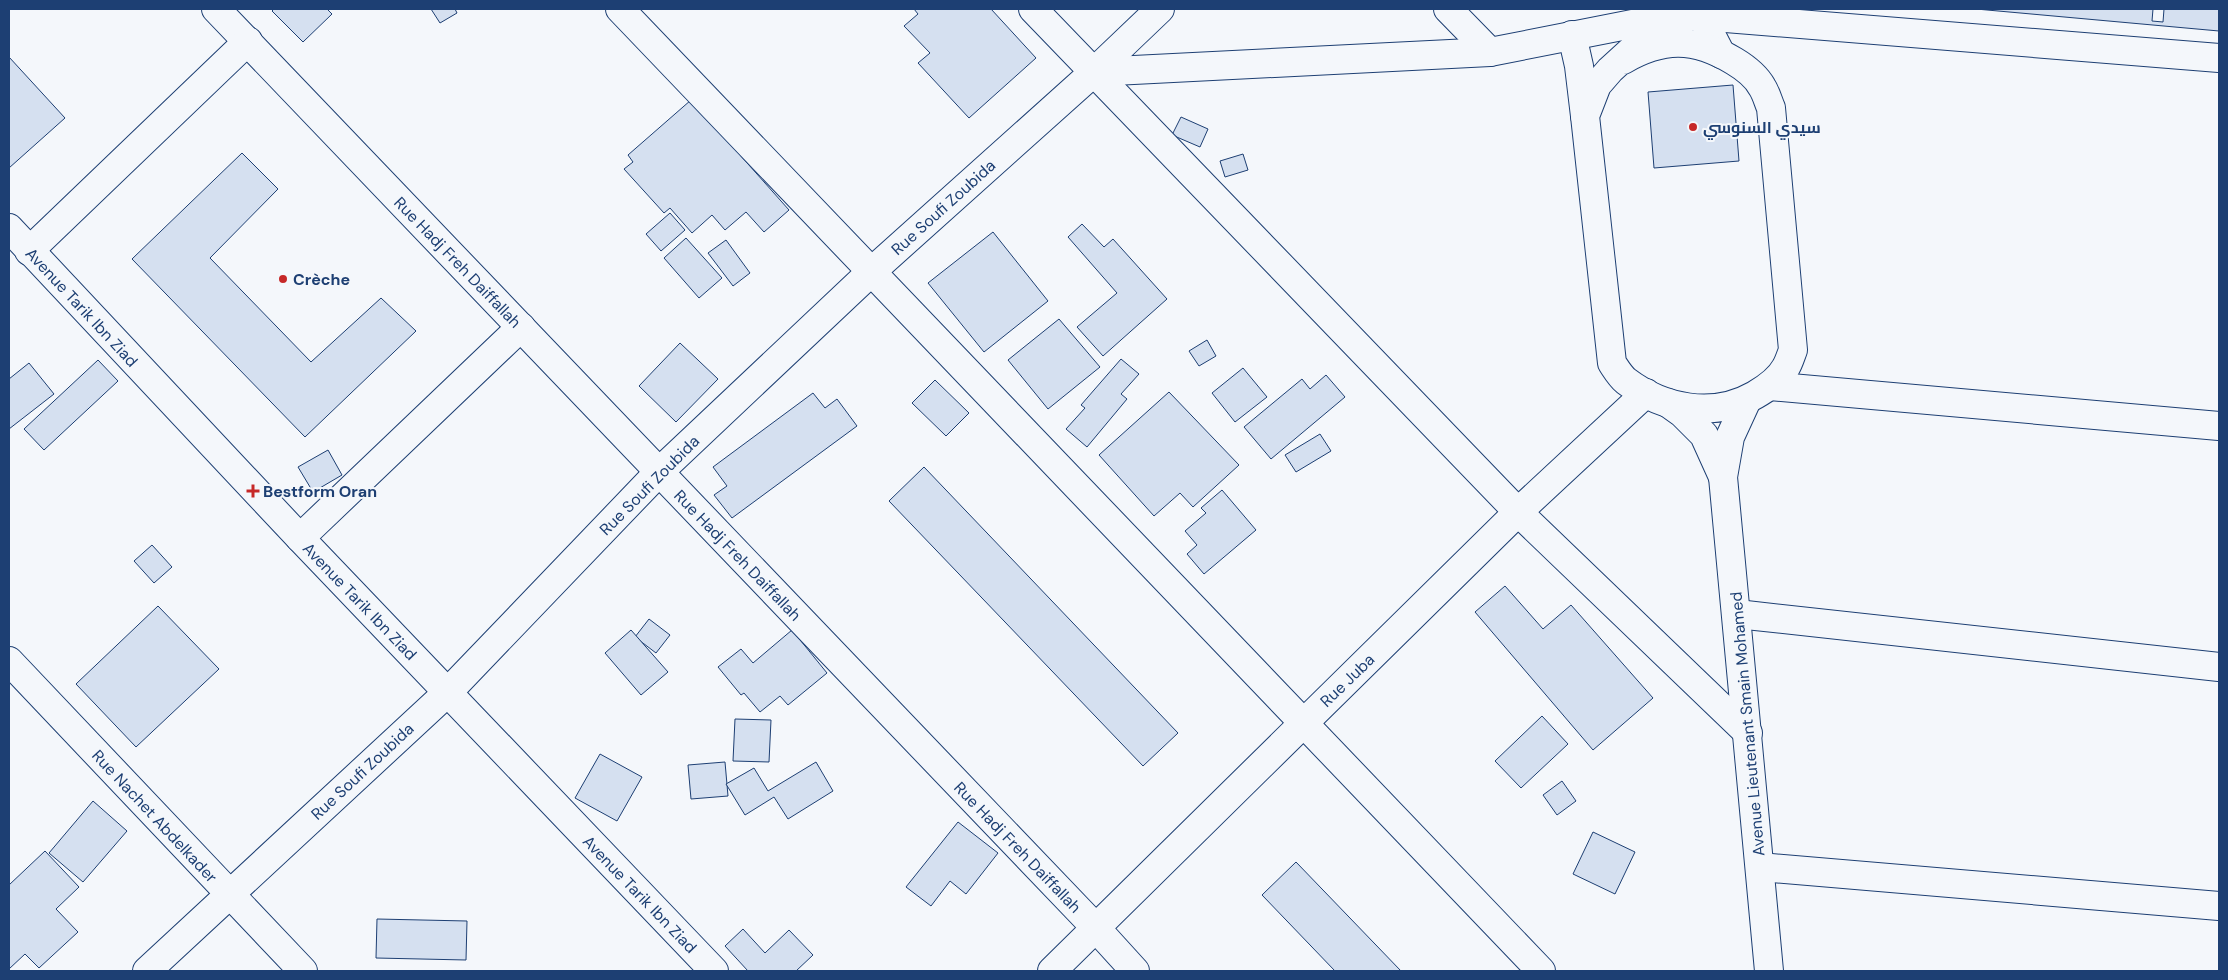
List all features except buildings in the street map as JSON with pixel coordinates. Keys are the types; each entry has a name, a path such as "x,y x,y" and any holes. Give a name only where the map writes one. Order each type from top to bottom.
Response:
{"street":[{"name":"Rue Hadj Freh Daiffallah","path":"216,9 1135,971"},
{"path":"620,9 1540,971"},
{"path":"1033,9 1518,512 1748,733"},
{"name":"Rue Soufi Zoubida","path":"147,971 448,692 659,472 870,272 1094,72 1160,9"},
{"path":"1448,9 1490,52"},
{"path":"1094,72 1490,52 1669,13 1700,12 2219,58"},
{"path":"1700,12 1721,54"},
{"path":"1585,116 1596,85 1669,13"},
{"path":"1572,35 1579,66 1612,363 1625,380 1682,413 1704,435 1723,476"},
{"path":"29,251 248,42"},
{"path":"1623,60 1643,48 1675,43 1704,46 1745,68 1762,86 1771,108 1793,350 1785,369 1758,393 1730,437 1723,476"},
{"name":"Avenue Tarik Ibn Ziad","path":"9,228 300,538 714,971"},
{"path":"300,538 521,327"},
{"path":"1656,397 1682,407 1710,410 1758,393 2219,426"},
{"name":"Rue Juba","path":"1052,971 1518,512 1656,397"},
{"name":"Avenue Lieutenant Smain Mohamed","path":"1723,476 1769,971"},
{"path":"1736,614 2219,667"},
{"name":"Rue Nachet Abdelkader","path":"9,661 303,971"},
{"path":"1760,866 2219,906"}],"place":[{"name":"سيدي السنوسي","path":"1693,127"},
{"name":"Crèche","path":"283,279"},
{"name":"Bestform Oran","path":"253,491"}]}
